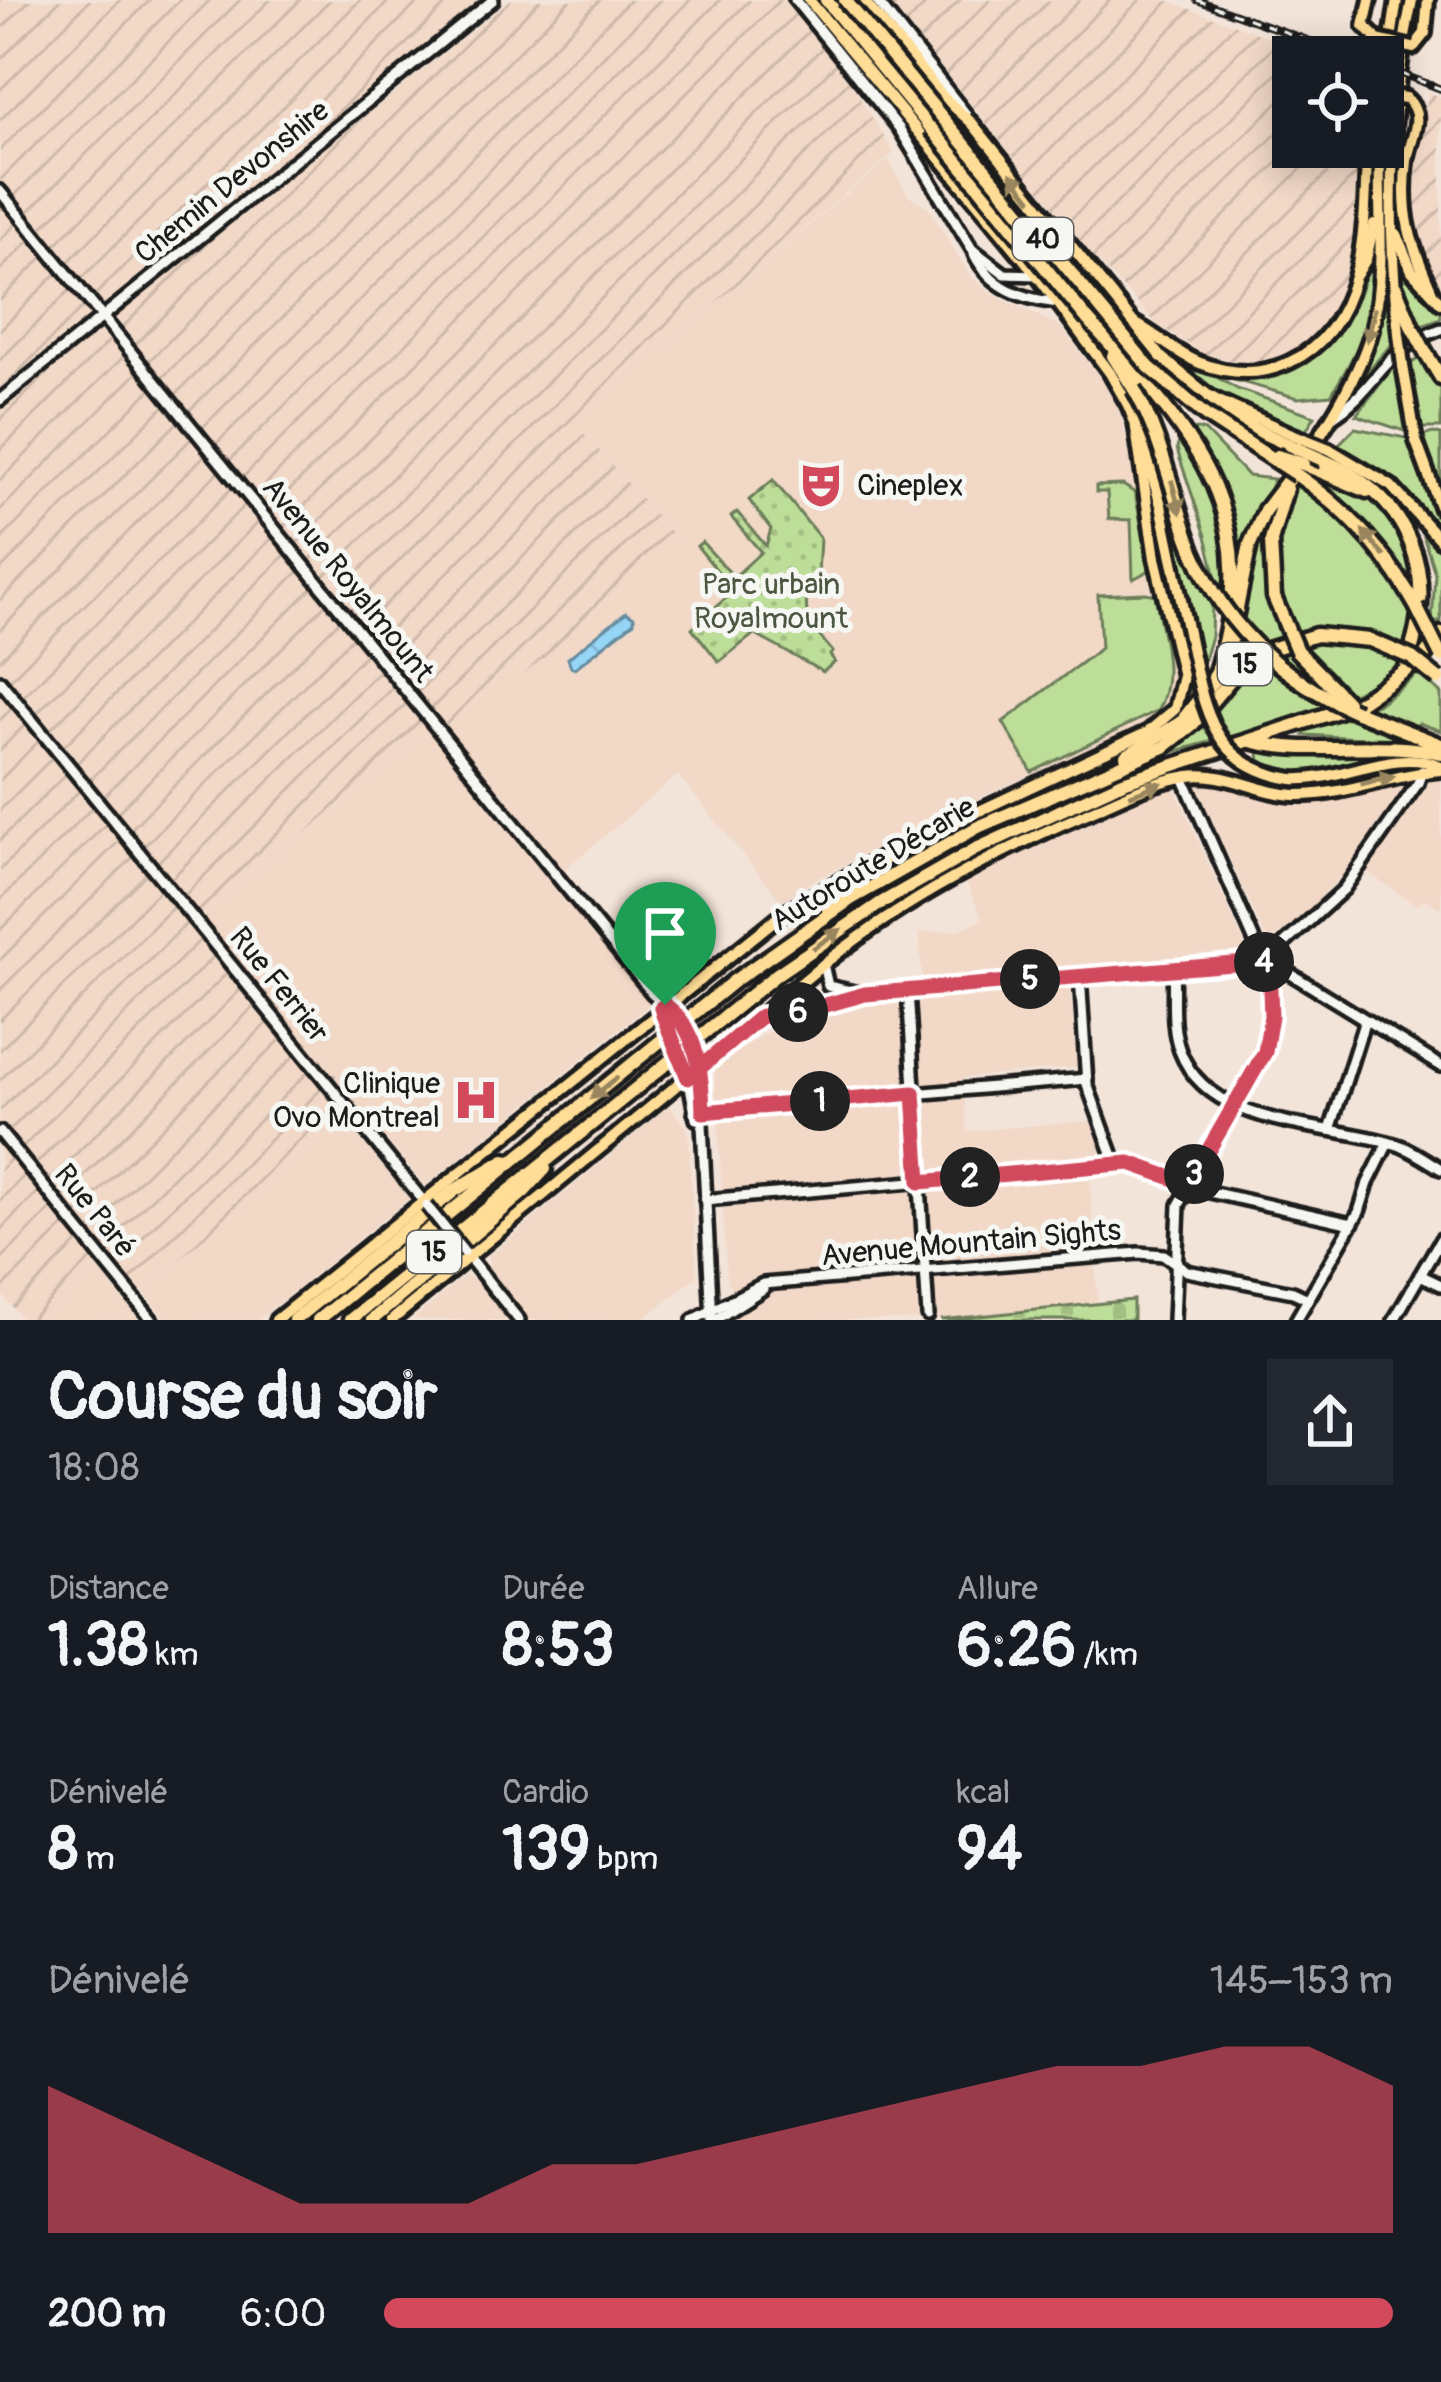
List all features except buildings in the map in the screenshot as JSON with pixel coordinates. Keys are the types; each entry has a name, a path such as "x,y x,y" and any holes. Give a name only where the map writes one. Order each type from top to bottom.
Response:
{"highway":[{"name":"40","path":"845,0 1149,367 1205,415 1326,495 1372,540 1405,585 1441,656"},
{"name":"40","path":"816,2 1088,320 1148,416 1191,545 1226,610 1290,675 1357,712 1441,749"},
{"path":"1396,288 1405,330 1441,378"},
{"path":"1088,320 1196,447 1222,501 1231,546 1226,628 1214,681"},
{"path":"1210,397 1254,430 1326,454 1379,496 1413,532 1428,575 1425,626 1399,676"},
{"path":"1264,452 1379,496"},
{"path":"1291,476 1271,541 1274,597 1297,651 1357,712"},
{"path":"1096,773 1174,728 1214,681 1231,648 1250,544 1265,510 1291,476"},
{"name":"Autoroute Décarie","path":"350,1320 796,960 892,896 1000,837 1108,788 1349,708 1423,658 1441,634"},
{"name":"Autoroute Décarie","path":"318,1320 734,981 824,916 946,843 1179,737 1235,674 1268,650 1316,635 1370,640 1418,661 1441,682"},
{"name":"15","path":"1250,741 1273,747 1378,744 1441,749"},
{"path":"824,916 834,900 894,850"},
{"path":"294,1320 454,1191 547,1134"},
{"path":"372,1320 524,1192 571,1142"}],"main road":[{"path":"1370,0 1364,26 1378,40 1413,48 1425,33 1428,0"},
{"path":"1392,36 1397,0"},
{"path":"1396,288 1396,110 1412,0"},
{"path":"816,2 1036,275 1118,386 1143,436 1204,709 1221,740 1257,770 1292,779 1320,778 1404,760 1441,768"},
{"path":"870,4 1162,358 1210,397"},
{"path":"1404,97 1416,107 1418,116 1407,162 1406,228 1432,292"},
{"path":"934,153 955,147 972,123"},
{"path":"1356,277 1367,168"},
{"path":"1291,476 1333,417 1337,400 1364,354 1374,321 1379,168"},
{"path":"1131,320 1202,364 1241,372 1267,370 1297,359 1329,334 1343,314 1366,259 1378,209"},
{"path":"1393,225 1408,265 1441,303"},
{"path":"1036,275 1067,259 1071,249"},
{"path":"1405,330 1403,366 1410,414 1441,509"},
{"path":"276,1320 786,911 894,850 1148,732 1174,709 1182,691 1183,671 1155,558 1135,422"},
{"path":"1326,454 1391,486 1441,541"},
{"path":"392,1320 824,964 872,927 980,862 1138,791 1184,777 1223,777 1303,795 1441,768"}],"street":[{"name":"Chemin Devonshire","path":"0,400 493,0"},
{"path":"795,0 899,128 985,273 1007,290 1058,303"},
{"name":"Avenue Royalmount","path":"0,190 685,1029 699,1112 713,1316"},
{"path":"972,249 1005,274 1036,275"},
{"path":"1333,417 1347,408 1390,357 1441,329"},
{"name":"Rue Ferrier","path":"0,681 519,1320"},
{"path":"1174,1320 1176,1218 1189,1184 1268,1043 1269,964 1275,950 1322,913 1349,883 1422,771"},
{"path":"1184,777 1257,947 1269,964 1441,1066"},
{"path":"824,964 828,986 865,994"},
{"path":"761,1016 783,1017 865,994 1269,964"},
{"path":"1173,968 1175,1029 1182,1056 1202,1083 1271,1119 1388,1143 1441,1169"},
{"path":"1080,975 1087,1078 1116,1164"},
{"path":"908,990 928,1316"},
{"path":"1330,1130 1365,1020"},
{"path":"699,1112 1087,1078"},
{"name":"Rue Paré","path":"0,1132 152,1320"},
{"path":"1296,1320 1352,1224 1388,1143"},
{"path":"705,1200 1116,1164 1140,1165 1189,1184 1352,1224"},
{"path":"1394,1320 1441,1239"},
{"name":"Avenue Mountain Sights","path":"693,1320 713,1316 758,1285 1139,1253 1165,1256 1187,1271 1309,1299"},
{"path":"1420,1275 1441,1286"}],"shaded area":[{"path":"0,0 480,0 0,388"},
{"path":"510,0 786,0 839,64 894,153 574,422 681,544 448,737 438,725 203,916 362,1106 137,1294 108,1260 39,1320 23,1320 0,1292 0,409"},
{"path":"887,0 1166,0 1272,38 1272,168 1359,168 1354,239 1337,303 1321,330 1282,357 1245,363 1204,354 1157,324 1094,257"},
{"path":"1429,93 1441,97 1441,292 1415,236 1412,213 1413,158"},
{"path":"888,160 908,195 928,207 970,276 996,296 1060,326 1112,393 1122,420 1174,668 1168,701 1144,724 959,807 781,901 678,775 554,878 652,1002 425,1186 202,917 438,725 680,543 573,422"},
{"path":"1432,777 1441,778 1441,909 1424,898 1417,906 1354,863 1308,912 1268,942 1197,787 1200,783 1220,785 1293,803 1399,781 1428,783"},
{"path":"1166,789 1176,791 1246,948 1153,961 1060,966 1060,987 1070,991 1077,1067 963,1078 967,1131 1090,1121 1101,1148 1100,1154 1088,1156 1098,1304 941,1320 734,1320 746,1308 727,1281 718,1120 722,1117 714,1069 762,1035 794,1021 865,1005 918,1004 924,999 919,933 959,930 983,919 965,880"},
{"path":"669,1106 688,1130 697,1276 642,1320 412,1320 466,1275 472,1279 490,1264 488,1257"},
{"path":"344,1120 409,1198 258,1320 166,1320 142,1290"},
{"path":"98,1269 139,1320 39,1320"}],"green space":[{"path":"1399,251 1441,307 1441,318 1417,327 1405,295"},
{"path":"1386,260 1396,340 1356,383 1378,330"},
{"path":"1374,263 1363,334 1331,395 1298,398 1231,379 1231,375 1285,371 1324,350 1351,313 1369,264"},
{"path":"1175,353 1237,389 1315,416 1305,432 1251,409 1200,379"},
{"path":"1425,355 1441,383 1441,428 1419,428 1410,364"},
{"path":"1399,360 1409,430 1404,431 1356,415"},
{"path":"1355,428 1411,439 1441,529 1389,475 1338,445"},
{"path":"1192,430 1205,431 1248,476 1274,479 1242,555 1237,555 1222,490"},
{"path":"1441,435 1441,495 1422,436"},
{"path":"1181,436 1217,504 1227,549 1227,598 1217,582 1179,456"},
{"path":"1308,472 1369,498 1399,523 1422,601 1372,528"},
{"name":"Parc urbain Royalmount","path":"773,480 820,538 818,575 806,589 807,621 833,652 835,662 823,672 754,634 719,662 692,628 734,591 697,546 702,542 734,577 761,552 731,517 737,512 766,546 771,529 749,500"},
{"path":"1296,484 1334,513 1383,566 1418,629 1411,648 1354,631 1294,632 1281,594 1278,558"},
{"path":"1123,485 1135,493 1150,570 1133,579 1131,520 1109,519 1107,492 1096,492 1096,486"},
{"path":"1151,499 1194,686 1190,693"},
{"path":"1170,506 1186,557 1212,606 1211,636 1202,667"},
{"path":"1268,520 1267,595 1280,637 1264,644 1242,621 1249,574"},
{"path":"1420,525 1441,553 1441,622 1436,629 1438,622 1432,622 1435,574"},
{"path":"1098,595 1155,595 1166,653 1164,697 1158,710 1032,772 1003,722 1101,648"},
{"path":"1322,639 1363,644 1401,660 1350,696 1321,709 1170,753 1260,659 1282,648"},
{"path":"1419,673 1441,694 1441,731 1419,723 1406,740 1304,735 1307,729 1380,703"},
{"path":"1259,752 1407,752 1303,773 1260,763"},
{"path":"1133,1300 1133,1320 941,1320"}],"water":[{"path":"626,612 634,622 571,667 568,658"}],"railway":[{"path":"1197,0 1296,36"},
{"path":"1404,75 1441,89"}],"place":[{"name":"Cineplex","path":"821,485"},
{"name":"Clinique Ovo Montreal","path":"476,1100"}],"route":[{"path":"665,1005 663,1015 688,1078 699,1068 761,1016 783,1017 865,994 1258,962 1269,964 1271,1016 1268,1043 1258,1068 1189,1184 1130,1163 920,1182 914,1093 703,1112 701,1083 699,1068 699,1064 695,1052 677,1016 665,1005"}]}
